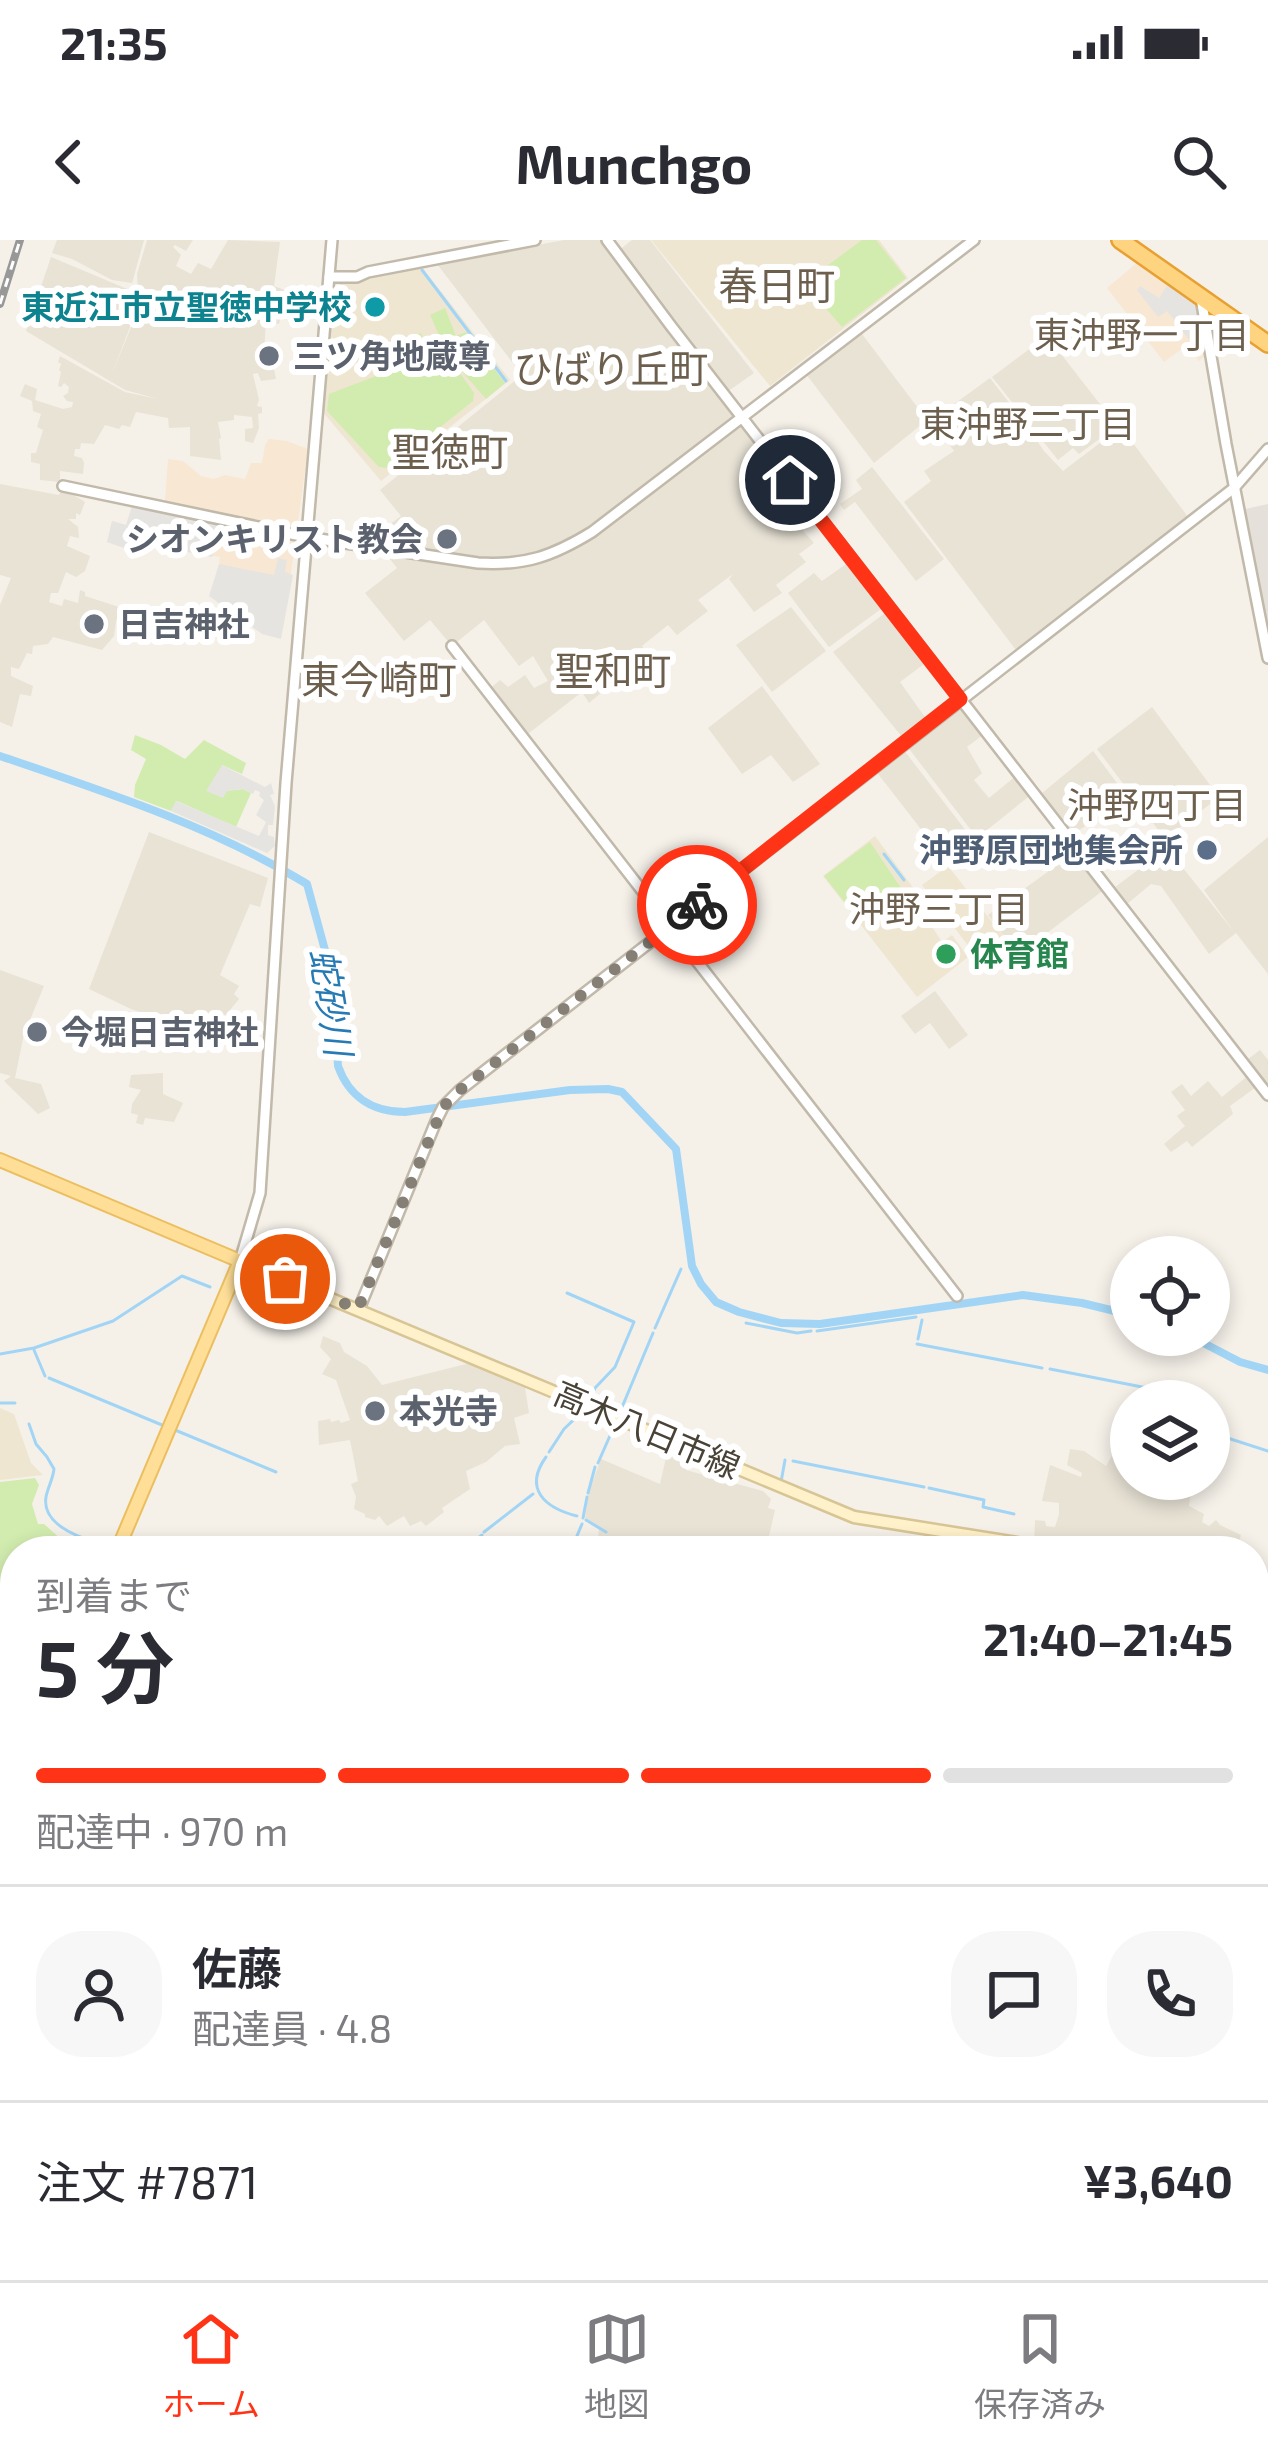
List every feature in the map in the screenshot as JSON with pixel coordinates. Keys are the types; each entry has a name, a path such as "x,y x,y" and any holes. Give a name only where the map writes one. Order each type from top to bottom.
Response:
{"highway":[{"path":"1120,240 1268,344"}],"main road":[{"path":"0,1160 241,1261 123,1536"},
{"name":"高木八日市線","path":"241,1261 854,1517 973,1536"}],"street":[{"path":"241,1261 260,1193 279,876 332,240"},
{"path":"329,277 357,277 535,240"},
{"path":"607,240 1268,1095"},
{"path":"63,484 306,534 488,558 540,553 589,528 970,240"},
{"path":"1201,298 1268,658"},
{"path":"358,1309 448,1101 1234,488 1268,449"},
{"path":"452,646 956,1297"}],"shaded area":[{"path":"57,240 144,240 132,283 112,280 52,253"},
{"path":"147,240 193,240 186,251 173,247 181,255 176,266 191,274 198,263 211,269 228,240 280,242 274,286 303,297 298,317 282,311 279,324 266,322 264,352 276,379 261,381 258,373 253,374 262,413 253,443 245,441 245,429 253,428 252,417 234,415 234,420 218,422 221,460 190,456 190,427 169,428 168,418 136,412 130,427 105,425 94,444 81,443 75,449 74,456 84,463 83,474 60,471 60,482 40,480 40,464 31,462 31,453 36,453 43,430 37,427 41,414 33,411 32,401 20,396 25,384 37,389 35,400 63,409 72,407 73,402 63,396 69,387 58,386 60,356 125,392 158,399 125,390 26,331 51,257 132,291 132,322 111,376 139,308 137,274"},
{"path":"564,240 601,240 814,511 797,524 814,543 799,554 806,562 776,585 782,593 754,612 729,579 733,574 698,600 708,611 677,635 668,625 642,646 657,666 625,689 617,680 589,703 582,692 524,737 487,691 500,680 508,687 525,675 534,688 548,681 533,656 519,666 484,620 452,646 430,620 404,641 365,593 397,568 373,537 401,516 380,490 522,375 437,264"},
{"path":"632,240 650,240 754,373 727,392 618,251"},
{"path":"651,240 879,240 908,278 770,386"},
{"path":"1139,261 1195,300 1206,355 1199,361 1187,345 1164,362 1107,288"},
{"path":"422,267 510,380 381,481 322,411 329,327 334,327 340,284"},
{"path":"1170,281 1198,300 1205,330 1190,341 1167,311 1158,317 1137,290 1140,286 1159,298"},
{"path":"859,330 927,420 874,463 806,374"},
{"path":"1047,336 1117,426 1079,454 1073,448 1058,460 992,377"},
{"path":"990,378 1014,409 984,430 991,439 1022,419 1063,471 1121,427 1191,521 1019,654 904,502 931,481 924,471 954,451 932,420"},
{"path":"269,439 308,449 286,610 218,569 220,557 146,544 144,549 130,550 107,542 112,521 126,525 132,506 164,512 168,459 183,461 201,476 245,479 251,463 262,463"},
{"path":"872,467 944,559 916,581 855,502 844,510 840,504 862,489 856,480"},
{"path":"0,484 59,495 62,488 85,502 76,519 68,519 78,527 79,538 70,536 67,546 90,556 85,571 76,577 66,572 49,602 78,603 80,590 122,608 114,636 102,650 53,637 48,644 33,646 19,669 11,667 11,676 33,686 31,696 20,694 12,727 0,722 0,605 11,578 0,575"},
{"path":"1268,504 1268,645 1241,510"},
{"path":"132,506 221,524 212,557 146,544 144,549 130,550 107,542 112,521 126,525"},
{"path":"278,558 287,560 285,572 293,575 281,639 262,634 209,596 219,564 274,575"},
{"path":"849,562 885,606 829,647 788,593 814,573 822,581"},
{"path":"791,607 826,651 772,692 736,645"},
{"path":"889,610 928,661 900,682 927,720 903,738 833,652"},
{"path":"762,686 820,764 793,782 771,755 742,774 708,728"},
{"path":"960,705 984,734 967,747 982,773 974,780 989,798 1017,775 1032,794 977,838 907,746"},
{"path":"1152,707 1219,797 1165,839 1097,749"},
{"path":"903,749 973,840 945,860 875,770"},
{"path":"1093,751 1134,806 1107,824 1101,816 1073,834 1041,794"},
{"path":"222,765 265,787 271,783 275,806 268,835 274,837 275,846 267,853 171,811 176,801 259,836 266,822 256,815 264,800 260,792 227,791 223,798 206,791"},
{"path":"149,832 268,878 260,907 250,904 220,975 239,986 234,994 239,999 213,1031 203,1027 200,1033 89,989"},
{"path":"875,836 920,897 916,902 942,942 952,935 968,957 917,997 823,876"},
{"path":"1268,837 1268,974 1236,933 1209,954 1161,886 1151,884 1127,904 1114,888 1167,848 1234,932 1204,890"},
{"path":"1075,852 1105,889 1018,955 988,915"},
{"path":"948,866 1004,937 976,956 922,885"},
{"path":"0,970 44,986 24,1034 15,1078 41,1084 50,1108 38,1114 4,1081 11,1076 0,1073"},
{"path":"935,991 968,1035 949,1049 930,1023 915,1034 901,1016"},
{"path":"1260,1050 1268,1060 1268,1095 1259,1085 1230,1106 1233,1114 1192,1147 1187,1141 1171,1152 1164,1144 1185,1126 1177,1116 1185,1110 1171,1092 1182,1084 1191,1096 1208,1081 1222,1097 1250,1074 1243,1063"},
{"path":"163,1073 163,1094 183,1103 174,1122 145,1118 143,1125 136,1123 138,1115 131,1113 132,1104 141,1090 129,1087 131,1075"},
{"path":"323,1336 340,1343 382,1385 478,1361 524,1381 529,1413 514,1418 520,1444 505,1446 466,1471 470,1489 426,1526 421,1521 410,1526 404,1516 387,1526 379,1516 375,1520 365,1517 354,1509 351,1484 358,1481 350,1440 319,1445 318,1421 350,1420 336,1380 322,1374 331,1359 320,1347"},
{"path":"0,1408 14,1414 31,1463 43,1475 0,1480"},
{"path":"1070,1449 1084,1451 1106,1466 1110,1459 1110,1500 1190,1500 1189,1506 1204,1514 1202,1522 1209,1526 1216,1520 1241,1536 1034,1536 1035,1520 1055,1527 1059,1514 1059,1503 1042,1501 1050,1465 1081,1477 1082,1473 1067,1465"},
{"path":"667,1453 686,1461 686,1470 763,1491 771,1499 768,1508 775,1510 769,1536 598,1536 599,1527 585,1518 601,1459 660,1484"}],"green space":[{"path":"862,240 876,240 906,278 842,327 804,283"},
{"path":"445,308 456,336 466,332 505,383 486,399 446,353 474,393 473,401 389,468 379,467 327,411 329,394 389,371 381,348 421,333 430,356 444,351 455,339 442,342 430,315"},
{"path":"135,735 185,759 204,740 246,763 242,774 222,765 226,791 251,793 236,827 177,801 171,811 134,797 146,759 131,750"},
{"path":"870,842 903,891 904,900 868,924 824,876"},
{"path":"35,1478 39,1485 32,1504 38,1524 57,1536 0,1536 0,1482"}],"waterway":[{"path":"422,270 506,381"},
{"name":"蛇砂川","path":"0,756 196,828 307,884 332,976 338,1066 349,1086 373,1106 405,1112 570,1090 622,1092 676,1149 692,1266 716,1302 781,1323 820,1324 1023,1295 1110,1310"},
{"path":"884,854 904,880"},
{"path":"655,1328 681,1269"},
{"path":"0,1354 34,1348 113,1321 182,1276 210,1287"},
{"path":"567,1293 634,1322 615,1367 590,1400"},
{"path":"817,1331 916,1317"},
{"path":"918,1339 922,1320"},
{"path":"746,1323 797,1333 811,1331"},
{"path":"620,1412 653,1333"},
{"path":"917,1344 1042,1368"},
{"path":"34,1350 45,1376"},
{"name":"蛇砂川","path":"1228,1356 1268,1370"},
{"path":"1050,1369 1110,1381"},
{"path":"49,1378 162,1425"},
{"path":"0,1403 15,1403"},
{"path":"549,1452 586,1408"},
{"path":"598,1463 616,1422"},
{"path":"29,1424 54,1469 46,1508 59,1525 80,1536"},
{"path":"175,1430 276,1472"},
{"path":"1230,1439 1268,1451"},
{"path":"546,1457 537,1479 541,1496 555,1508 577,1516"},
{"path":"781,1482 785,1460"},
{"path":"793,1461 924,1487"},
{"path":"588,1493 595,1467"},
{"path":"929,1488 984,1500 983,1507 1014,1514"},
{"path":"484,1532 533,1494"},
{"path":"583,1518 587,1497"},
{"path":"586,1520 606,1532"},
{"path":"577,1536 582,1524"}],"railway":[{"path":"0,304 20,240"}],"way so far":[{"path":"285,1279 358,1309 443,1107 697,905"}],"place":[{"name":"東近江市立聖徳中学校","path":"375,307"},
{"name":"三ツ角地蔵尊","path":"269,356"},
{"name":"シオンキリスト教会","path":"447,539"},
{"name":"日吉神社","path":"94,624"},
{"name":"沖野原団地集会所","path":"1207,850"},
{"name":"体育館","path":"946,954"},
{"name":"今堀日吉神社","path":"37,1032"},
{"name":"本光寺","path":"375,1411"}],"district":[{"name":"春日町","path":"777,286"},
{"name":"東沖野一丁目","path":"1142,335"},
{"name":"ひばり丘町","path":"611,369"},
{"name":"東沖野二丁目","path":"1028,424"},
{"name":"聖徳町","path":"450,452"},
{"name":"聖和町","path":"613,671"},
{"name":"東今崎町","path":"379,680"},
{"name":"沖野四丁目","path":"1157,805"},
{"name":"沖野三丁目","path":"939,909"}],"route":[{"path":"697,905 960,699 790,480"}]}
